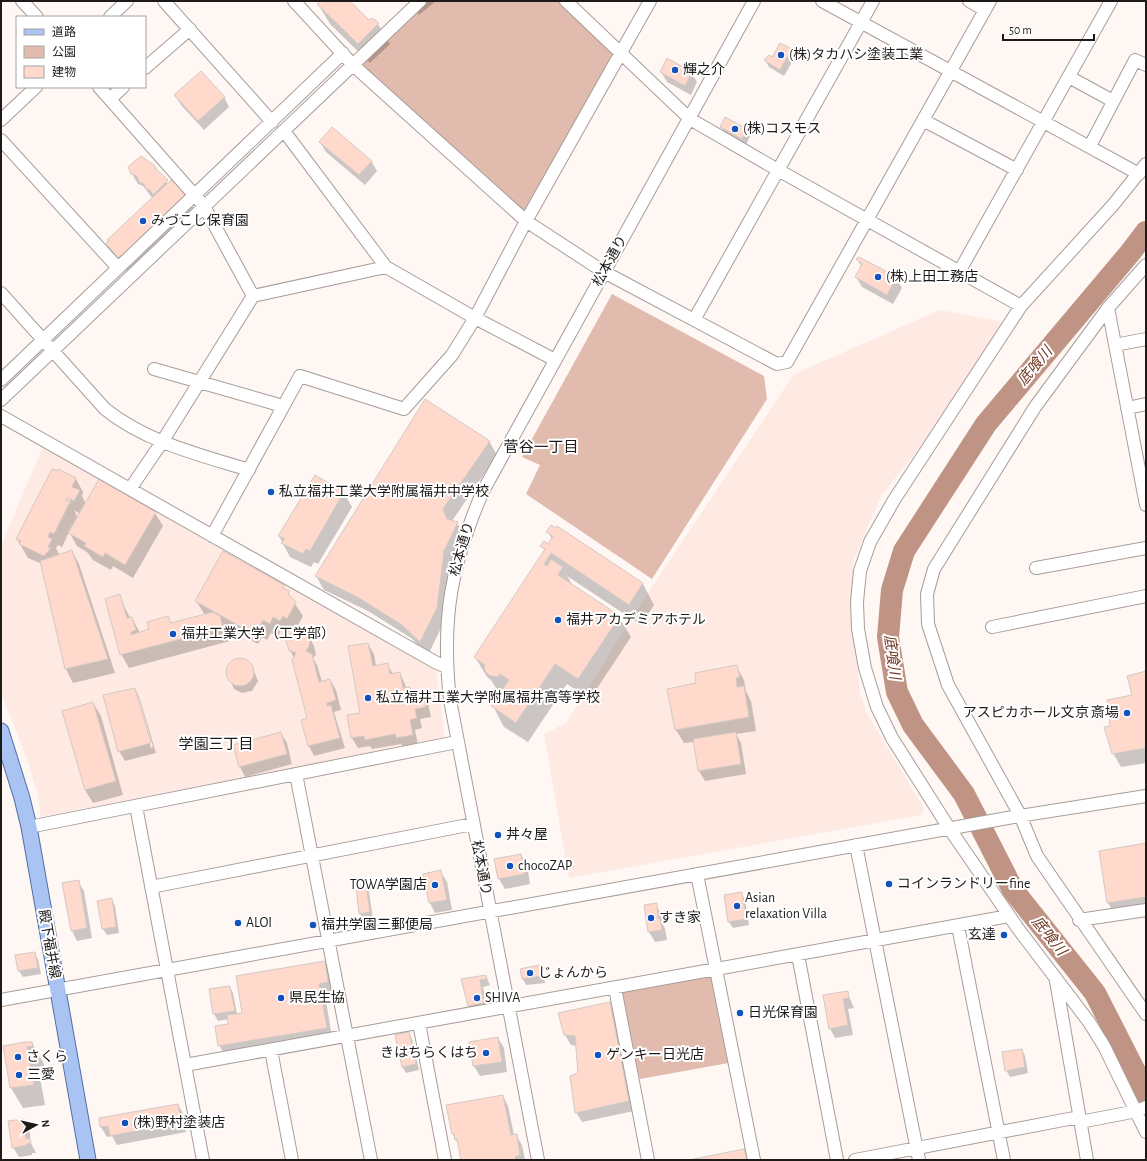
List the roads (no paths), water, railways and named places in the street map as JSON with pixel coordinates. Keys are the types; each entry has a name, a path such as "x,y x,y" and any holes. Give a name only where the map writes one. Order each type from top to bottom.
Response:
{"main road":[{"name":"殿下福井線","path":"2,737 22,798 29,827 88,1160"}],"street":[{"path":"22,1 36,16"},
{"path":"111,16 127,1"},
{"path":"164,1 272,122"},
{"path":"294,1 353,65 526,220 604,272 777,364 786,362 988,5 969,1"},
{"path":"1,400 420,1"},
{"path":"566,1 690,119 1021,306"},
{"path":"212,536 300,376 404,409 452,355 475,318 526,220 650,1"},
{"name":"松本通り","path":"538,1160 457,742 446,667 447,616 455,570 467,529 483,491 754,1"},
{"path":"822,1 1090,146 1143,169 1114,205 1021,306 894,500 870,542 860,571 857,602 858,629 865,668 877,707 892,738 954,827 1010,916 1104,1046 1142,1109 1146,1132"},
{"path":"694,320 873,1"},
{"path":"959,272 1111,1"},
{"path":"146,67 190,30"},
{"path":"1,380 343,53"},
{"path":"1090,146 1135,60 1146,66"},
{"path":"1069,77 1113,101"},
{"path":"1,120 35,88"},
{"path":"101,88 204,206 253,296"},
{"path":"110,99 122,88"},
{"path":"923,120 1016,170"},
{"path":"284,131 386,267 475,318 555,360"},
{"path":"1,140 118,268"},
{"path":"1146,265 1108,308 1036,407 934,569 927,594 928,624 948,685 1016,816 1037,856 1079,920 1146,1014"},
{"path":"130,489 162,442 253,296 386,267"},
{"path":"1,293 105,409 113,416 162,442 249,470"},
{"path":"1108,308 1127,408 1143,474 1146,505"},
{"path":"1115,345 1146,339"},
{"path":"154,369 283,406"},
{"path":"1127,408 1146,404"},
{"path":"1,416 446,667"},
{"path":"1036,568 1146,548"},
{"path":"992,627 1146,596"},
{"path":"29,827 457,742"},
{"path":"296,774 371,1160"},
{"path":"1,1000 954,827 1146,796"},
{"path":"136,806 203,1160"},
{"path":"151,887 473,824"},
{"path":"856,845 917,1154"},
{"path":"697,874 754,1160"},
{"path":"1079,920 1146,910"},
{"path":"185,1065 508,1008 1010,916"},
{"path":"958,926 1004,1160"},
{"path":"798,955 837,1160"},
{"path":"1055,978 1087,1160"},
{"path":"615,988 648,1160"},
{"path":"419,1023 445,1160"},
{"path":"271,1050 292,1160"},
{"path":"855,1160 917,1154 999,1133 1142,1109"}],"waterway":[{"name":"底喰川","path":"1146,232 986,424 904,551 892,590 888,637 897,692 913,725 964,794 1013,890 1095,993 1146,1093"}],"place":[{"name":"(株)タカハシ塗装工業","path":"781,55"},
{"name":"輝之介","path":"675,70"},
{"name":"(株)コスモス","path":"735,129"},
{"name":"みづこし保育園","path":"143,221"},
{"name":"(株)上田工務店","path":"878,277"},
{"name":"私立福井工業大学附属福井中学校","path":"271,492"},
{"name":"福井アカデミアホテル","path":"558,620"},
{"name":"福井工業大学（工学部）","path":"173,634"},
{"name":"私立福井工業大学附属福井高等学校","path":"368,698"},
{"name":"アスピカホール文京 斎場","path":"1127,713"},
{"name":"丼々屋","path":"498,835"},
{"name":"chocoZAP","path":"510,866"},
{"name":"コインランドリーfine","path":"889,884"},
{"name":"TOWA学園店","path":"435,885"},
{"name":"Asian relaxation Villa","path":"737,906"},
{"name":"すき家","path":"651,918"},
{"name":"ALOI","path":"238,923"},
{"name":"福井学園三郵便局","path":"313,925"},
{"name":"玄達","path":"1004,935"},
{"name":"じょんから","path":"530,973"},
{"name":"県民生協","path":"281,998"},
{"name":"SHIVA","path":"477,998"},
{"name":"日光保育園","path":"740,1013"},
{"name":"きはちらくはち","path":"486,1053"},
{"name":"ゲンキー日光店","path":"598,1055"},
{"name":"さくら","path":"18,1057"},
{"name":"三愛","path":"19,1075"},
{"name":"(株)野村塗装店","path":"125,1123"}],"district":[{"name":"菅谷一丁目","path":"541,447"},
{"name":"学園三丁目","path":"216,744"}]}
